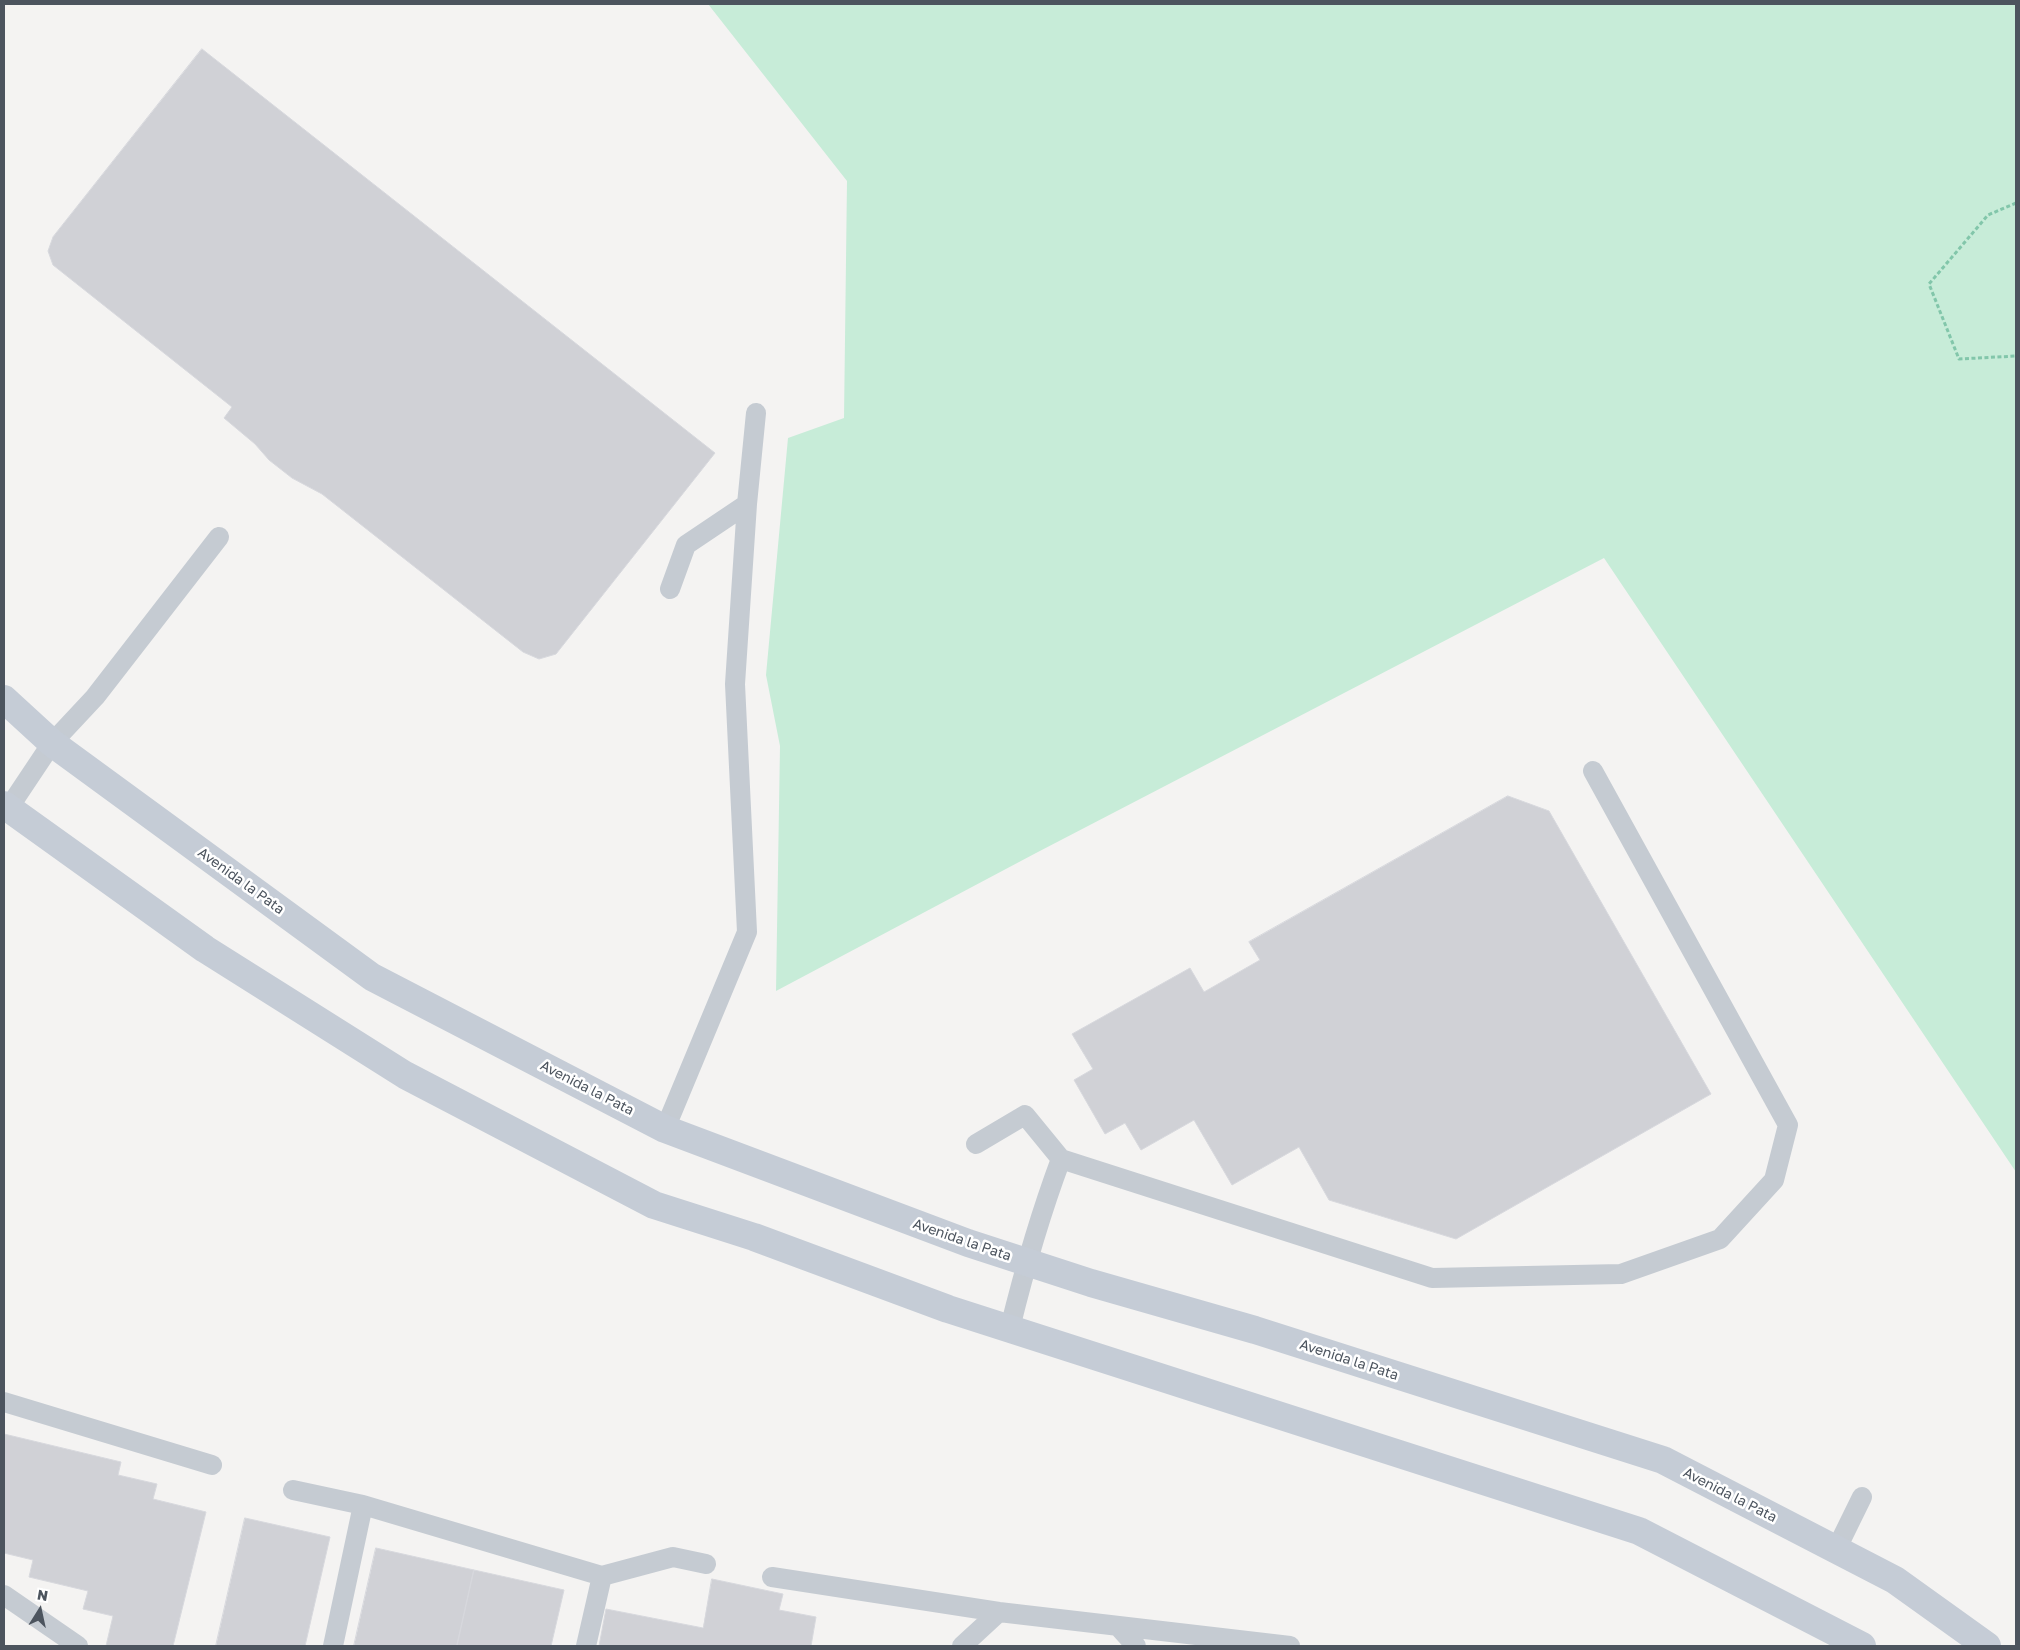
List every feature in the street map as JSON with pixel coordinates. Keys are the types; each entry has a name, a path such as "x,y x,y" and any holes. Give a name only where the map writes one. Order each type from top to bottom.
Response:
{"main road":[{"name":"Avenida la Pata","path":"4,699 52,743 372,978 665,1128 968,1243 1091,1283 1255,1330 1663,1460 1895,1580 1987,1646"},
{"path":"6,807 205,949 405,1075 654,1205 754,1237 948,1309 1640,1531 1862,1646"}],"lane":[{"path":"665,1128 747,932 736,684 747,504 756,413"},
{"path":"670,589 686,545 747,504"},
{"path":"6,807 52,743 95,696 219,537"},
{"path":"976,1144 1025,1115 1061,1159 1432,1278 1621,1274 1720,1239 1774,1180 1788,1125 1593,771"},
{"path":"1010,1328 1043,1207 1061,1159"},
{"path":"4,1402 212,1465"},
{"path":"293,1490 363,1505 602,1576 673,1557 706,1564"},
{"path":"1836,1550 1862,1497"},
{"path":"333,1646 363,1505"},
{"path":"586,1646 602,1576"},
{"path":"772,1577 999,1612 1290,1646"},
{"path":"4,1595 78,1646"},
{"path":"962,1646 999,1612"},
{"path":"1118,1626 1136,1646"}],"path":[{"path":"2016,203 1988,215 1929,284 1959,359 2016,356"}],"green space":[{"path":"708,4 2016,4 2016,1172 1604,558 1036,853 776,991 780,746 766,675 788,438 844,418 847,181"}],"building":[{"path":"202,49 715,453 556,654 539,659 523,652 322,494 292,478 269,460 255,444 224,418 232,407 53,265 48,251 53,237"},
{"path":"1508,796 1549,811 1711,1094 1456,1239 1329,1200 1299,1147 1232,1185 1194,1120 1141,1150 1125,1123 1105,1134 1074,1080 1093,1069 1072,1034 1190,968 1204,992 1260,960 1249,942"},
{"path":"4,1434 121,1462 118,1475 157,1484 153,1499 206,1512 173,1646 106,1646 113,1616 83,1609 88,1591 29,1577 33,1560 4,1553"},
{"path":"245,1518 330,1537 305,1646 216,1646"},
{"path":"376,1548 474,1570 457,1646 354,1646"},
{"path":"474,1570 564,1590 551,1646 457,1646"},
{"path":"712,1579 783,1594 779,1610 816,1617 811,1646 599,1646 606,1609 703,1628"}]}
